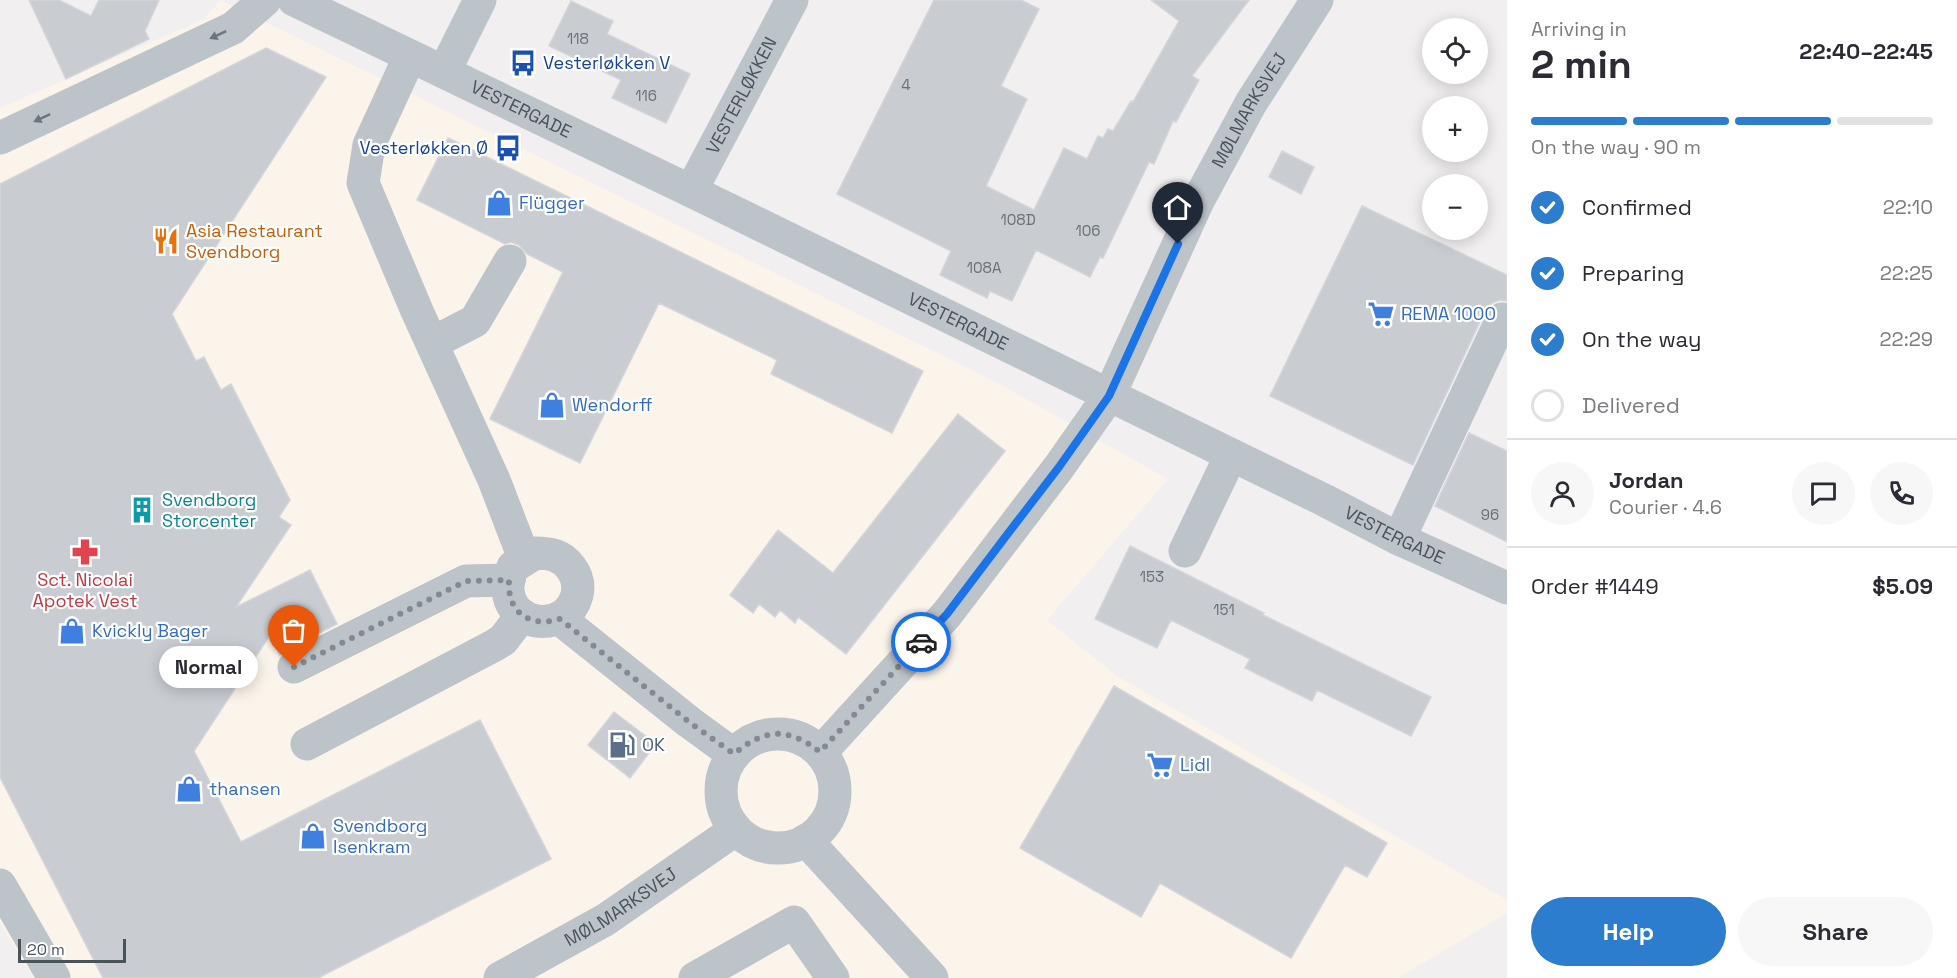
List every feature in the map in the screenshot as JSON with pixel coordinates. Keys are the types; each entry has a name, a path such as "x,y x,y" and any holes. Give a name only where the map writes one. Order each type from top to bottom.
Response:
{"street":[{"path":"0,138 233,28 265,0"},
{"name":"VESTERGADE","path":"294,0 691,191 1324,500 1399,539 1507,588"},
{"path":"444,72 480,0"},
{"name":"VESTERLØKKEN","path":"691,191 792,0"},
{"name":"MØLMARKSVEJ","path":"820,752 947,614 1059,467 1109,396 1198,201 1251,103 1317,0"},
{"path":"294,667 466,581 517,569 535,554 557,555 573,570 578,591 575,601 560,619 542,622 522,615 511,601 508,591 517,569 494,480 417,312 363,183 369,145 410,56"},
{"path":"432,343 475,321 510,261"},
{"path":"1399,539 1502,319"},
{"path":"1185,551 1231,456"},
{"path":"307,744 495,645 509,634 522,615"},
{"path":"560,619 689,722 734,754"},
{"path":"786,734 805,740 820,752 830,766 835,782 835,798 830,815 821,829 806,840 788,848 769,848 751,842 735,830 726,816 721,800 721,784 725,769 734,754 748,742 767,735 786,734"},
{"name":"MØLMARKSVEJ","path":"500,978 605,920 735,830"},
{"path":"806,840 932,978"},
{"path":"0,885 54,978"},
{"path":"695,978 794,922 833,978"}],"shaded area":[{"path":"221,0 996,382 1168,479 1047,620 1117,676 1507,900 1507,913 1398,978 33,978 0,923 0,108 204,19"}],"building":[{"path":"29,0 59,0 91,16 99,0 159,0 145,31 149,39 66,79"},
{"path":"934,0 1021,0 1039,9 1001,86 1027,99 986,186 1034,210 1064,148 1087,159 1098,136 1103,138 1108,129 1113,131 1131,101 1133,102 1179,21 1151,0 1249,0 1192,76 1199,80 1176,122 1173,121 1154,164 1149,162 1103,258 1100,257 1090,277 1036,250 1012,301 990,291 987,298 940,275 951,251 837,194"},
{"path":"571,1 613,21 607,34 690,74 666,123 612,98 621,80 549,46"},
{"name":"Svendborg Storcenter","path":"266,48 326,77 172,314 196,361 204,357 221,390 231,384 290,500 279,517 291,525 236,607 310,570 337,624 280,655 270,635 194,751 241,842 480,720 551,859 318,978 103,978 0,777 0,184"},
{"path":"448,138 923,371 892,433 771,374 777,360 659,303 580,463 490,419 563,272 527,254 519,245 511,242 505,244 417,200"},
{"path":"1282,151 1314,167 1301,194 1269,177"},
{"path":"1362,206 1422,235 1422,240 1433,240 1507,275 1507,301 1500,300 1492,303 1485,311 1413,465 1270,396"},
{"path":"958,414 1005,451 846,654 798,617 795,623 780,610 775,617 759,604 753,613 730,595 778,530 833,573"},
{"path":"1469,433 1507,451 1507,542 1435,506"},
{"path":"1130,546 1264,613 1263,615 1431,697 1411,736 1317,690 1312,701 1245,668 1250,659 1171,620 1157,648 1095,619"},
{"name":"Lidl","path":"1114,686 1387,843 1367,877 1345,865 1291,958 1160,883 1141,917 1020,848"},
{"name":"OK","path":"614,712 656,744 630,778 588,745"}],"way so far":[{"path":"294,667 466,581 509,580 508,591 511,601 522,615 542,622 560,619 689,722 734,754 748,742 767,735 786,734 805,740 820,752 921,642"}],"place":[{"name":"Vesterløkken V","path":"523,63"},
{"name":"Vesterløkken Ø","path":"508,148"},
{"name":"Flügger","path":"499,203"},
{"name":"Asia Restaurant Svendborg","path":"166,241"},
{"name":"REMA 1000","path":"1381,314"},
{"name":"Wendorff","path":"552,405"},
{"name":"Svendborg Storcenter","path":"142,510"},
{"name":"Sct. Nicolai Apotek Vest","path":"85,552"},
{"name":"Kvickly Bager","path":"72,631"},
{"name":"Normal","path":"294,667"},
{"name":"OK","path":"622,745"},
{"name":"Lidl","path":"1160,765"},
{"name":"thansen","path":"189,789"},
{"name":"Svendborg Isenkram","path":"313,836"}],"route":[{"path":"921,642 947,614 1059,467 1109,396 1178,244"}]}
